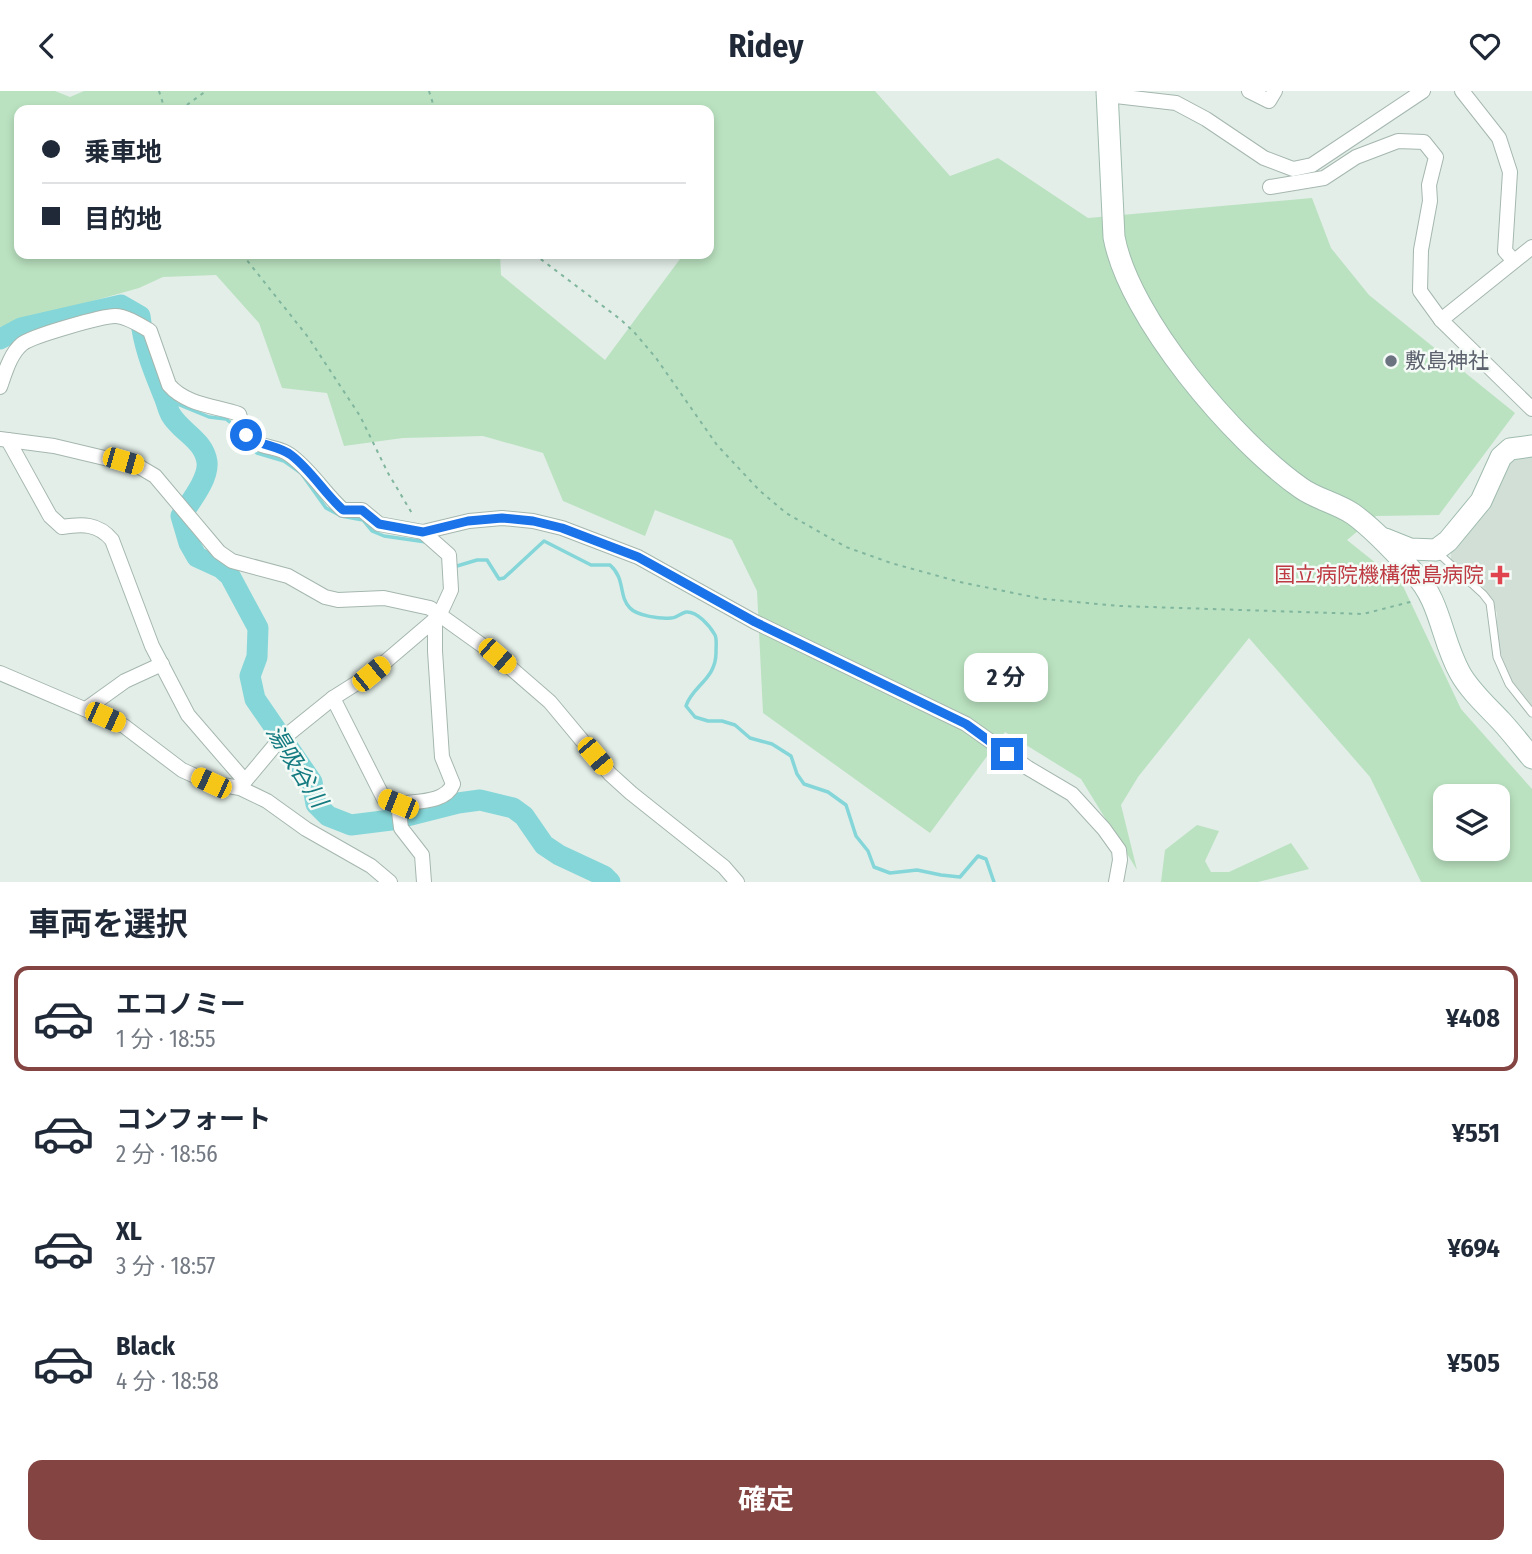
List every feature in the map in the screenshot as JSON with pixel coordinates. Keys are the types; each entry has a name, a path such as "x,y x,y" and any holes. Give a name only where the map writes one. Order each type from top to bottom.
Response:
{"main road":[{"path":"1107,93 1114,237 1117,251 1141,306 1232,429 1303,490 1352,514 1416,575 1433,596 1448,648 1464,679 1532,758"},
{"path":"1377,536 1410,548 1436,550 1448,541 1480,501 1501,457 1510,449 1532,446"}],"street":[{"path":"1249,91 1269,101 1275,91"},
{"path":"1107,93 1176,103 1206,119 1264,158 1293,169 1312,165 1423,91"},
{"path":"1462,91 1499,138 1510,172 1505,251 1514,261"},
{"path":"1270,187 1324,178 1356,157 1398,141 1424,142 1436,157 1429,185 1430,201 1421,250 1420,291 1441,320 1532,409"},
{"path":"1312,165 1324,178"},
{"path":"1441,320 1532,247"},
{"path":"0,387 10,359 21,344 35,337 116,316 136,323 150,331 169,385 176,393 212,408 239,414 246,435 255,442 288,453 343,510 362,510 379,524 423,532 468,521 502,518 533,521 562,528 638,557 755,622 966,724 1028,768 1072,794 1119,850 1116,882"},
{"path":"4,439 54,446 138,466 155,476 219,552 232,561 288,576 325,597 338,600 384,598 430,608 437,618 497,656 550,702 610,774 724,867 737,882"},
{"path":"4,439 50,516 62,527 79,525 103,529 112,540 152,646 188,715 242,785 326,841 371,866 390,882"},
{"path":"242,785 281,740 333,698 371,674 437,618 452,590 449,555 423,532"},
{"path":"333,698 384,799 399,808 450,793 453,784 442,757 435,651 437,618"},
{"path":"86,709 125,681 162,664"},
{"path":"0,673 124,726 182,770 211,783 242,785"},
{"path":"399,808 401,828 422,855 425,882"}],"lane":[{"path":"1436,550 1490,603 1496,657 1509,684 1532,713"}],"path":[{"path":"187,105 206,91"},
{"path":"246,259 308,337 360,415 388,473 423,532"},
{"path":"541,259 634,332 656,358 717,445 760,491 786,513 846,547 960,582 1043,599 1120,606 1363,614 1433,596"}],"shaded area":[{"name":"国立病院機構徳島病院","path":"1532,456 1532,706 1512,681 1502,657 1497,636 1497,613 1493,602 1484,588 1451,561 1451,550 1497,492 1510,461"}],"green space":[{"path":"0,91 55,91 70,97 84,91 875,91 950,176 998,158 1088,218 1312,198 1331,248 1369,295 1515,413 1439,515 1376,516 1347,540 1402,584 1461,709 1532,789 1532,882 1421,882 1370,777 1249,638 1138,777 1121,805 1137,870 1081,779 1005,732 930,833 763,713 757,591 732,540 655,510 645,536 563,501 543,453 483,436 403,438 344,446 327,393 282,388 259,323 216,275 163,277 139,288 0,327"},
{"path":"1197,825 1219,831 1205,861 1211,872 1229,872 1291,843 1309,869 1258,882 1161,882 1165,850"}],"waterway":[{"name":"湯吸谷川","path":"0,339 21,328 121,305 140,316 150,359 170,413 202,448 207,462 202,483 181,516 189,543 197,557 221,568 230,576 258,628 257,657 250,676 255,699 312,782 316,804 328,816 351,825 391,820 480,800 513,808 524,816 544,845 604,876 610,882"},
{"path":"165,399 209,417 226,419 236,427"},
{"path":"251,447 257,453 284,461 301,473 326,508 341,516 363,520 372,531 384,536 426,542"},
{"path":"457,566 487,560 499,579 504,578 544,541 591,565 610,565 618,576 626,603 638,613 667,618 686,612 694,614 710,627 716,643 713,669 686,706 695,717 735,725 750,738 772,744 791,756 797,774 804,784 828,792 846,805 856,836 868,851 874,867 890,873 917,870 960,877 978,856 986,859 994,882"}],"place":[{"name":"敷島神社","path":"1391,361"},
{"name":"国立病院機構徳島病院","path":"1500,575"}],"route":[{"path":"246,435 255,442 288,453 343,510 362,510 379,524 423,532 468,521 502,518 533,521 562,528 638,557 755,622 966,724 1007,754"}]}
